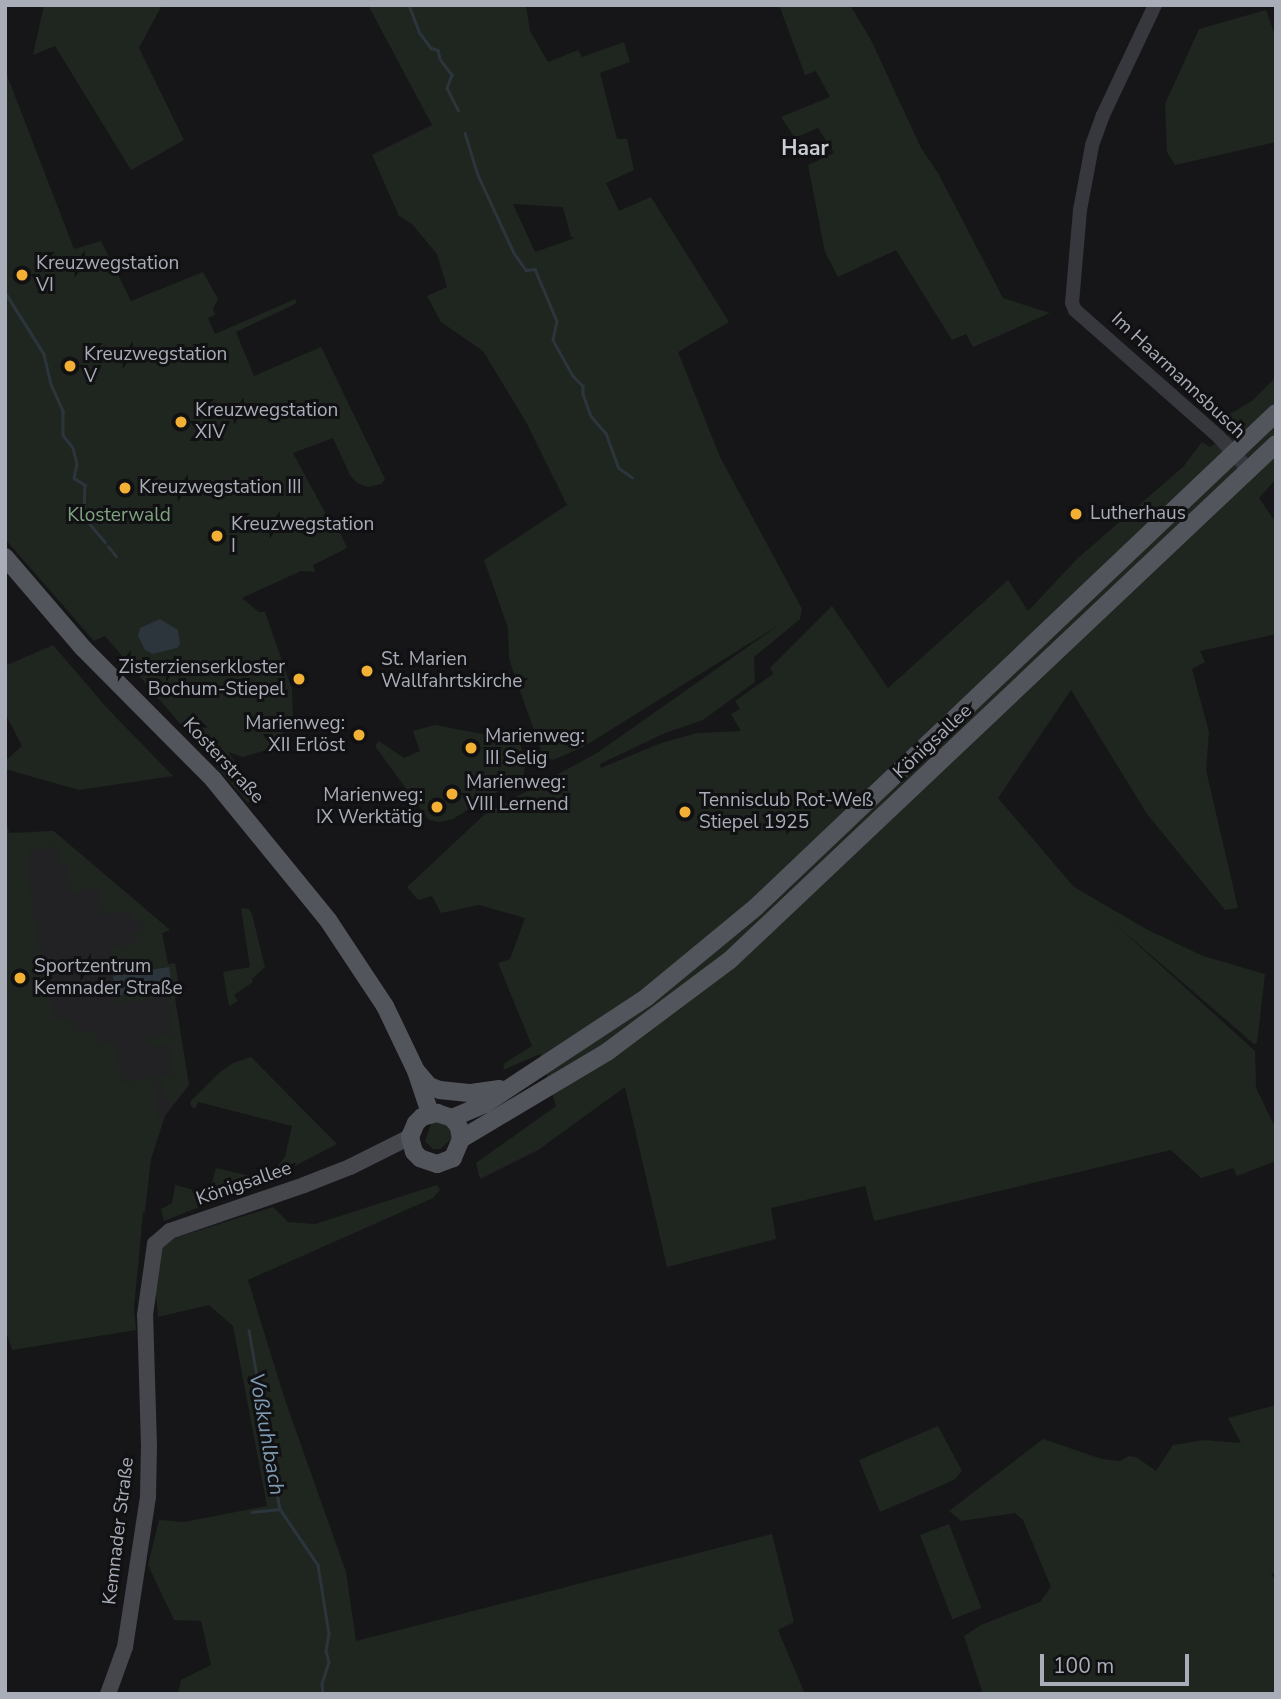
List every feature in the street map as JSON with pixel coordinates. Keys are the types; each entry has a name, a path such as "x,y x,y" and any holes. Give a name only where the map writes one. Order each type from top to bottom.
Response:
{"main road":[{"name":"Königsallee","path":"452,1118 485,1104 647,997 756,907 1276,413"},
{"name":"Königsallee","path":"155,1244 170,1231 412,1144 425,1161 443,1163 458,1151 461,1139 610,1050 730,960 1276,444"},
{"name":"Kosterstraße","path":"5,557 83,648 213,779 343,940 376,989 397,1032"},
{"path":"397,1032 416,1071 426,1115"},
{"path":"397,1032 412,1093 426,1115"},
{"name":"Königsallee","path":"416,1071 429,1086 450,1092 484,1093 507,1088"},
{"path":"412,1144 416,1122 426,1115 452,1118 459,1128 461,1139"},
{"name":"Kemnader Straße","path":"108,1694 125,1647 148,1497 145,1325 155,1244"}],"street":[{"name":"Im Haarmannsbusch","path":"1155,5 1103,115 1086,169 1072,303 1079,313 1145,370 1249,470"}],"shaded area":[{"path":"160,619 178,630 180,644 177,648 153,654 145,650 138,636 140,628"},
{"path":"55,832 170,930 162,933 189,1085 165,1116 66,1143 10,840"},
{"path":"169,967 172,987 116,996 113,976"}],"green space":[{"path":"44,5 162,5 139,48 184,140 131,170 55,46 33,55"},
{"path":"368,5 526,5 530,31 548,62 578,50 582,57 624,42 630,62 600,73 617,139 627,139 634,170 606,183 619,211 651,197 729,322 678,352 720,457 802,609 800,619 754,657 755,682 703,720 665,733 600,764 601,768 661,743 697,733 741,731 731,714 740,709 735,701 773,674 770,668 832,606 888,688 1008,580 1028,611 1078,558 1183,467 1202,442 1210,447 1238,428 1223,418 1252,401 1276,377 1276,479 1259,498 1276,523 1276,634 1200,651 1205,662 1192,669 1209,732 1206,770 1238,908 1225,910 1147,814 1071,690 998,798 1074,887 1146,929 1203,956 1265,974 1257,1043 1254,1044 1115,924 1255,1051 1256,1088 1276,1129 1276,1161 1237,1176 1233,1168 1201,1178 1171,1150 874,1221 865,1186 771,1208 776,1239 667,1267 625,1087 538,1150 480,1179 476,1163 556,1106 540,1054 503,1070 505,1063 532,1046 498,963 510,959 525,918 479,905 441,913 432,896 418,900 407,887 485,814 597,753 779,625 583,747 553,760 543,756 509,659 508,628 484,560 567,505 526,422 483,351 441,322 427,296 447,287 437,254 412,224 399,216 372,155 432,125","holes":["513,204 563,207 571,237 575,238 535,252"]},
{"path":"779,5 850,5 871,40 921,148 938,173 1003,298 1050,313 973,347 966,334 952,340 896,250 838,277 825,252 808,165 834,153 818,128 795,138 781,117 830,97 816,71 805,75"},
{"path":"1266,10 1276,38 1276,142 1175,165 1167,152 1165,104 1199,29"},
{"name":"Klosterwald","path":"5,70 74,249 101,241 131,301 203,272 218,299 213,309 215,315 208,318 215,334 295,299 297,303 236,332 254,376 321,347 385,479 381,484 368,487 357,483 350,475 333,438 293,453 327,516 334,519 347,548 313,565 315,572 301,571 242,598 259,612 265,612 292,689 293,718 273,748 243,757 228,752 258,795 248,803 105,636 94,641 5,539"},
{"path":"53,645 107,708 173,776 79,790 5,769 5,761 22,746 5,713 5,666"},
{"path":"435,725 514,740 520,744 526,762 523,776 453,819 440,822 429,820 375,746 379,741 404,758 420,751 413,731"},
{"name":"Sportzentrum Kemnader Straße","path":"5,814 9,833 53,831 170,930 162,933 168,964 175,963 181,996 175,998 189,1085 175,1101 167,1101 161,1081 154,1082 158,1117 165,1116 151,1159 143,1213 134,1309 136,1330 12,1350 5,1329","holes":["57,846 60,864 67,863 72,892 99,887 104,915 132,911 134,921 141,920 143,931 136,933 137,943 109,948 113,975 168,967 134,994 117,997 118,1004 167,996 173,1034 149,1038 150,1047 169,1044 174,1075 122,1083 114,1041 99,1045 96,1030 75,1033 71,1021 53,1017 33,912 27,858 30,851"]},
{"path":"241,908 249,909 252,914 265,967 252,979 253,982 234,995 238,1001 229,1006 223,972 250,967"},
{"path":"251,1057 337,1144 270,1179 164,1221 161,1209 172,1203 175,1185 209,1194 216,1168 259,1178 263,1172 277,1166 285,1157 292,1126 198,1102 195,1109 191,1106 190,1102 219,1073 233,1063"},
{"path":"432,1121 445,1121 455,1136 440,1149 433,1149 425,1141"},
{"path":"437,1185 440,1190 433,1198 248,1280 284,1397 346,1572 356,1641 772,1534 794,1622 778,1630 805,1694 178,1694 181,1680 211,1665 201,1621 174,1620 148,1565 159,1520 184,1522 267,1506 233,1326 209,1305 158,1317 155,1285 159,1243 273,1207 288,1222 315,1224"},
{"path":"1276,1405 1276,1573 1271,1573 1276,1582 1276,1694 983,1694 964,1636 981,1625 1040,1602 1051,1587 1023,1520 1015,1513 961,1521 949,1511 1043,1439 1102,1459 1120,1461 1129,1456 1136,1457 1156,1471 1173,1445 1204,1440 1241,1443 1228,1418"},
{"path":"938,1426 962,1471 954,1480 880,1512 859,1460"},
{"path":"949,1524 981,1608 952,1619 920,1535"}],"waterway":[{"path":"409,5 420,33 431,48 438,50 440,59 452,75 447,88 458,110"},
{"path":"465,133 478,175 514,253 526,270 535,269 557,321 553,340 573,376 583,386 591,416 606,433 619,468 632,477"},
{"path":"5,292 44,354 51,384 63,411 63,435 73,448 77,464 74,478 85,485 84,517 105,542"},
{"path":"108,546 116,556"},
{"name":"Voßkuhlbach","path":"249,1330 280,1509 318,1565 329,1634 326,1651 329,1662 322,1684 323,1694"},
{"path":"252,1512 280,1509"}],"place":[{"name":"Kreuzwegstation VI","path":"22,275"},
{"name":"Kreuzwegstation V","path":"70,366"},
{"name":"Kreuzwegstation XIV","path":"181,422"},
{"name":"Kreuzwegstation III","path":"125,488"},
{"name":"Lutherhaus","path":"1076,514"},
{"name":"Kreuzwegstation I","path":"217,536"},
{"name":"St. Marien Wallfahrtskirche","path":"367,671"},
{"name":"Zisterzienserkloster Bochum-Stiepel","path":"299,679"},
{"name":"Marienweg: XII Erlöst","path":"359,735"},
{"name":"Marienweg: III Selig","path":"471,748"},
{"name":"Marienweg: VIII Lernend","path":"452,794"},
{"name":"Marienweg: IX Werktätig","path":"437,807"},
{"name":"Tennisclub Rot-Weß Stiepel 1925","path":"685,812"},
{"name":"Sportzentrum Kemnader Straße","path":"20,978"}],"district":[{"name":"Haar","path":"805,148"}]}
